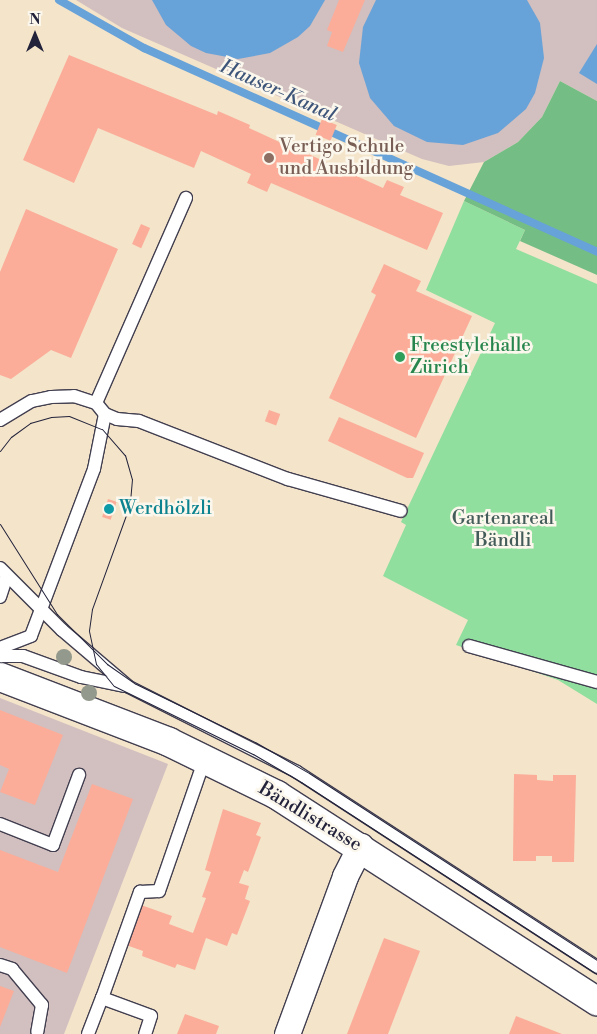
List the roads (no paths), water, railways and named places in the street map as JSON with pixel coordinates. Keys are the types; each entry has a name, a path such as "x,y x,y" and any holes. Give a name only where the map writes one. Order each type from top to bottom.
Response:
{"street":[{"name":"Bändlistrasse","path":"0,677 205,758 277,795 360,846 597,1001"},
{"path":"286,1034 345,876 360,846"}],"lane":[{"path":"96,403 186,198"},
{"path":"0,420 32,401 51,397 74,396 96,403 105,414 117,419 139,421 288,479 401,511"},
{"path":"0,648 31,636 94,469 105,414"},
{"path":"3,573 129,687 296,772 597,967"},
{"path":"0,597 3,573"},
{"path":"469,646 597,682"},
{"path":"0,656 23,656 81,677 129,687"},
{"path":"88,1034 140,892 159,891 205,758"},
{"path":"0,824 53,845 79,775"},
{"path":"0,965 12,969 42,1005 37,1032"},
{"path":"102,998 151,1016 145,1034"}],"water":[{"path":"152,0 325,0 310,26 298,37 270,53 238,59 206,53 191,46 166,25"},
{"path":"376,0 527,0 540,23 544,58 535,93 526,109 498,133 463,145 427,142 394,126 370,98 359,63 363,27"},
{"path":"597,44 597,84 579,73"}],"waterway":[{"name":"Hauser-Kanal","path":"59,0 144,48 597,252"}],"tram line":[{"path":"0,451 11,437 30,423 51,417 69,416 102,429 125,455 132,479 130,504 92,609 89,631 96,664 114,686 253,754 301,782 597,974"},
{"path":"0,524 57,614 107,664 136,684 255,742 309,773 597,960"}],"place":[{"name":"Vertigo Schule und Ausbildung","path":"269,158"},
{"name":"Freestylehalle Zürich","path":"400,357"},
{"name":"Werdhölzli","path":"109,509"}],"park label":[{"name":"Gartenareal Bändli","path":"503,530"}]}
